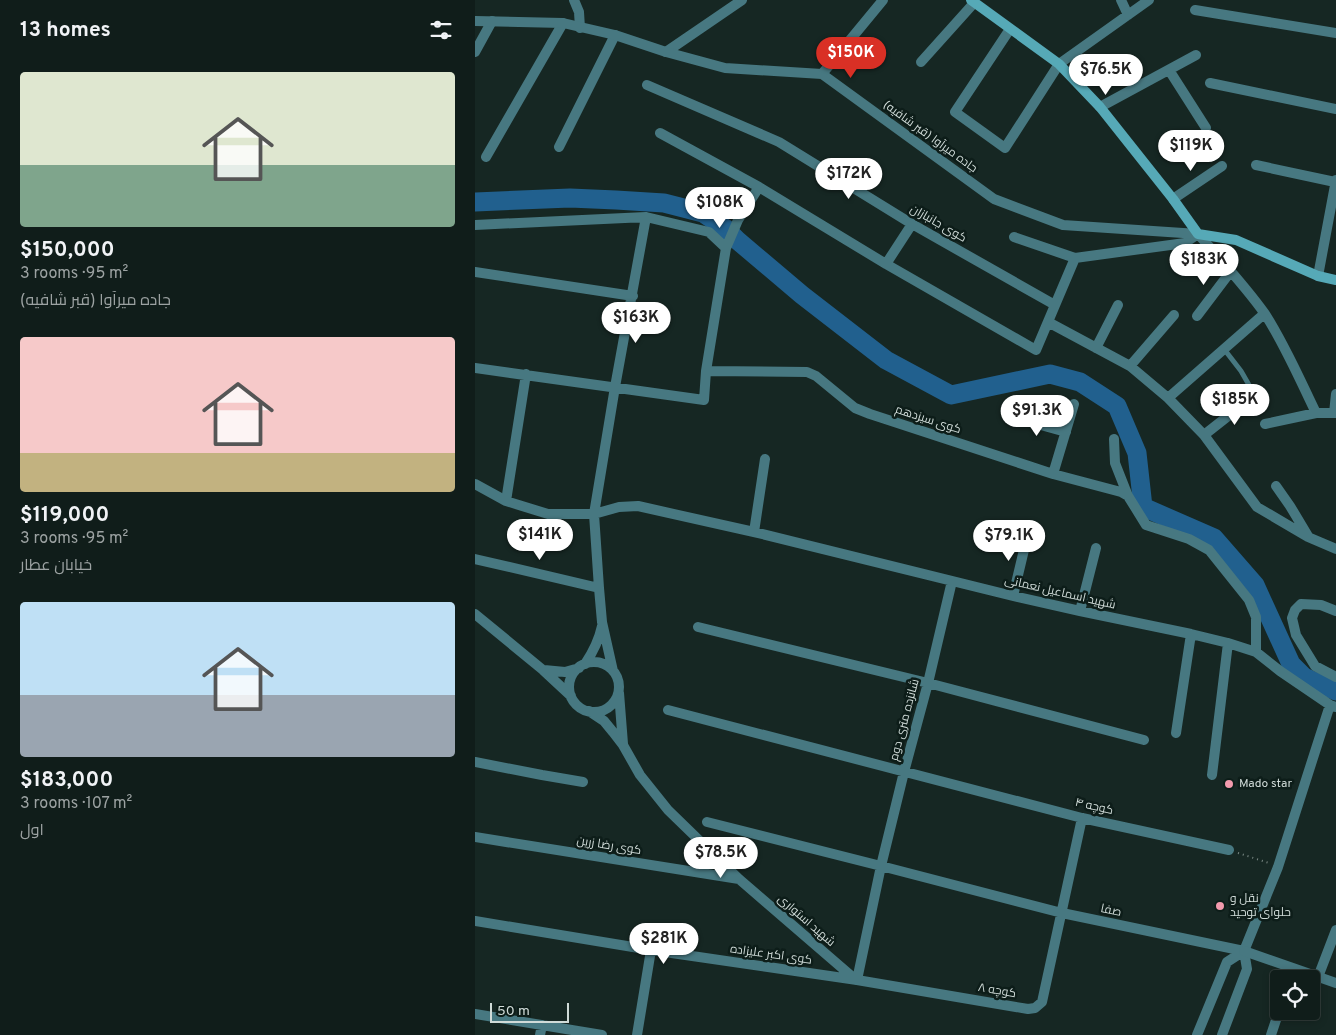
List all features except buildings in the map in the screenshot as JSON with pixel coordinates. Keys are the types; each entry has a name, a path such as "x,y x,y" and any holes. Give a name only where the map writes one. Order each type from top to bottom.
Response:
{"main road":[{"path":"972,1 1059,64 1100,107 1173,199 1198,234 1236,240 1318,276 1336,280"}],"street":[{"path":"575,0 581,28"},
{"path":"579,12 586,0"},
{"path":"666,52 742,0"},
{"path":"1121,0 1128,15"},
{"path":"1010,29 955,112 1005,148 1059,64 1149,0"},
{"path":"475,21 563,23 615,35 666,52 725,68 822,74 879,1"},
{"path":"921,62 972,1"},
{"path":"1195,10 1336,33"},
{"path":"475,52 492,21"},
{"path":"486,157 563,23"},
{"path":"559,147 615,35"},
{"path":"1100,107 1195,55"},
{"path":"1169,70 1206,128"},
{"name":"جاده میرآوا (قبر شافیه)","path":"822,74 994,199 1063,225 1198,234"},
{"path":"1210,82 1336,109"},
{"name":"کوی جانبازان","path":"647,85 779,142 912,224 1055,305"},
{"path":"660,133 759,187 886,264 1036,350 1075,258"},
{"path":"1257,165 1336,181 1318,276"},
{"path":"1173,199 1223,166"},
{"path":"475,368 704,400 706,371 726,248 738,220 759,187"},
{"path":"475,225 647,217 709,232 726,248"},
{"path":"613,671 602,622 595,514 615,387 647,217"},
{"path":"886,264 912,224"},
{"path":"1014,237 1075,258 1185,243 1198,234 1231,271 1265,314 1290,358 1316,413"},
{"path":"1197,316 1231,271"},
{"path":"475,272 633,296"},
{"path":"1096,348 1118,305"},
{"path":"1168,398 1265,314"},
{"path":"1130,366 1175,315"},
{"path":"1048,322 1130,366 1168,398 1204,435 1257,506 1308,537 1336,549"},
{"name":"کوی سیزدهم","path":"706,371 807,372 816,376 855,408 870,414 1053,474 1114,490 1128,496"},
{"path":"506,502 526,374"},
{"path":"1265,424 1316,413 1335,413 1336,394"},
{"path":"1204,435 1251,398"},
{"path":"1053,474 1075,404"},
{"path":"1016,418 1065,432"},
{"path":"1114,439 1115,463 1128,496 1146,525 1189,539 1209,550 1249,600 1256,617 1256,652"},
{"path":"754,532 765,459"},
{"name":"شهید اسماعیل نعمانی","path":"475,484 506,502 548,514 595,514 619,508 638,506 754,532 1013,596 1228,643 1256,652 1280,671 1333,706"},
{"path":"1276,486 1308,537"},
{"path":"1013,596 1028,533"},
{"path":"1080,611 1096,548"},
{"path":"475,559 599,588"},
{"name":"شانزده متری دوم","path":"857,980 881,866 928,684 952,581"},
{"path":"1336,611 1321,605 1301,604 1295,610 1292,618 1296,635 1315,666 1336,677"},
{"path":"475,614 543,670 571,696"},
{"path":"543,670 565,672 582,666 593,662 607,666 617,677 619,684 619,692 611,705 597,712 581,708 575,703 569,688 570,680 574,673 582,666 592,653 602,622"},
{"path":"698,627 1144,740"},
{"path":"1176,733 1191,634"},
{"path":"1212,775 1228,643"},
{"name":"شهید استواری","path":"619,692 623,744"},
{"path":"1221,1035 1247,969 1244,951 1278,866 1333,706"},
{"name":"کوچه ۴","path":"668,710 1082,818 1229,850"},
{"name":"شهید استواری","path":"589,711 603,721 623,744 640,775 668,810 739,879 857,980"},
{"path":"475,762 583,782"},
{"name":"کوچه ۸","path":"857,980 1028,1009 1035,1008 1042,1002 1082,818"},
{"name":"صفا","path":"707,822 1062,913 1244,951 1284,970"},
{"name":"کوی رضا زرین","path":"475,837 739,879"},
{"name":"کوی اکبر علیزاده","path":"475,921 651,950 857,980"},
{"path":"1320,972 1336,930"},
{"path":"637,1035 651,950"},
{"path":"1197,1035 1227,962 1244,951"},
{"name":"صفا","path":"1320,978 1336,982"},
{"path":"475,1014 541,1030 601,1035"},
{"path":"1271,1035 1276,1020"}],"lane":[{"path":"1224,350 1241,370 1253,392 1251,398"}],"path":[{"path":"1229,850 1278,866"}],"waterway":[{"path":"475,202 570,198 616,200 664,203 703,213 725,228 802,295 886,360 951,395 1050,374 1080,382 1117,406 1137,453 1143,507 1214,538 1255,585 1291,664 1304,677 1336,691"}],"place":[{"name":"Mado star","path":"1229,784"},
{"name":"نقل و حلوای توحید","path":"1220,906"}]}
